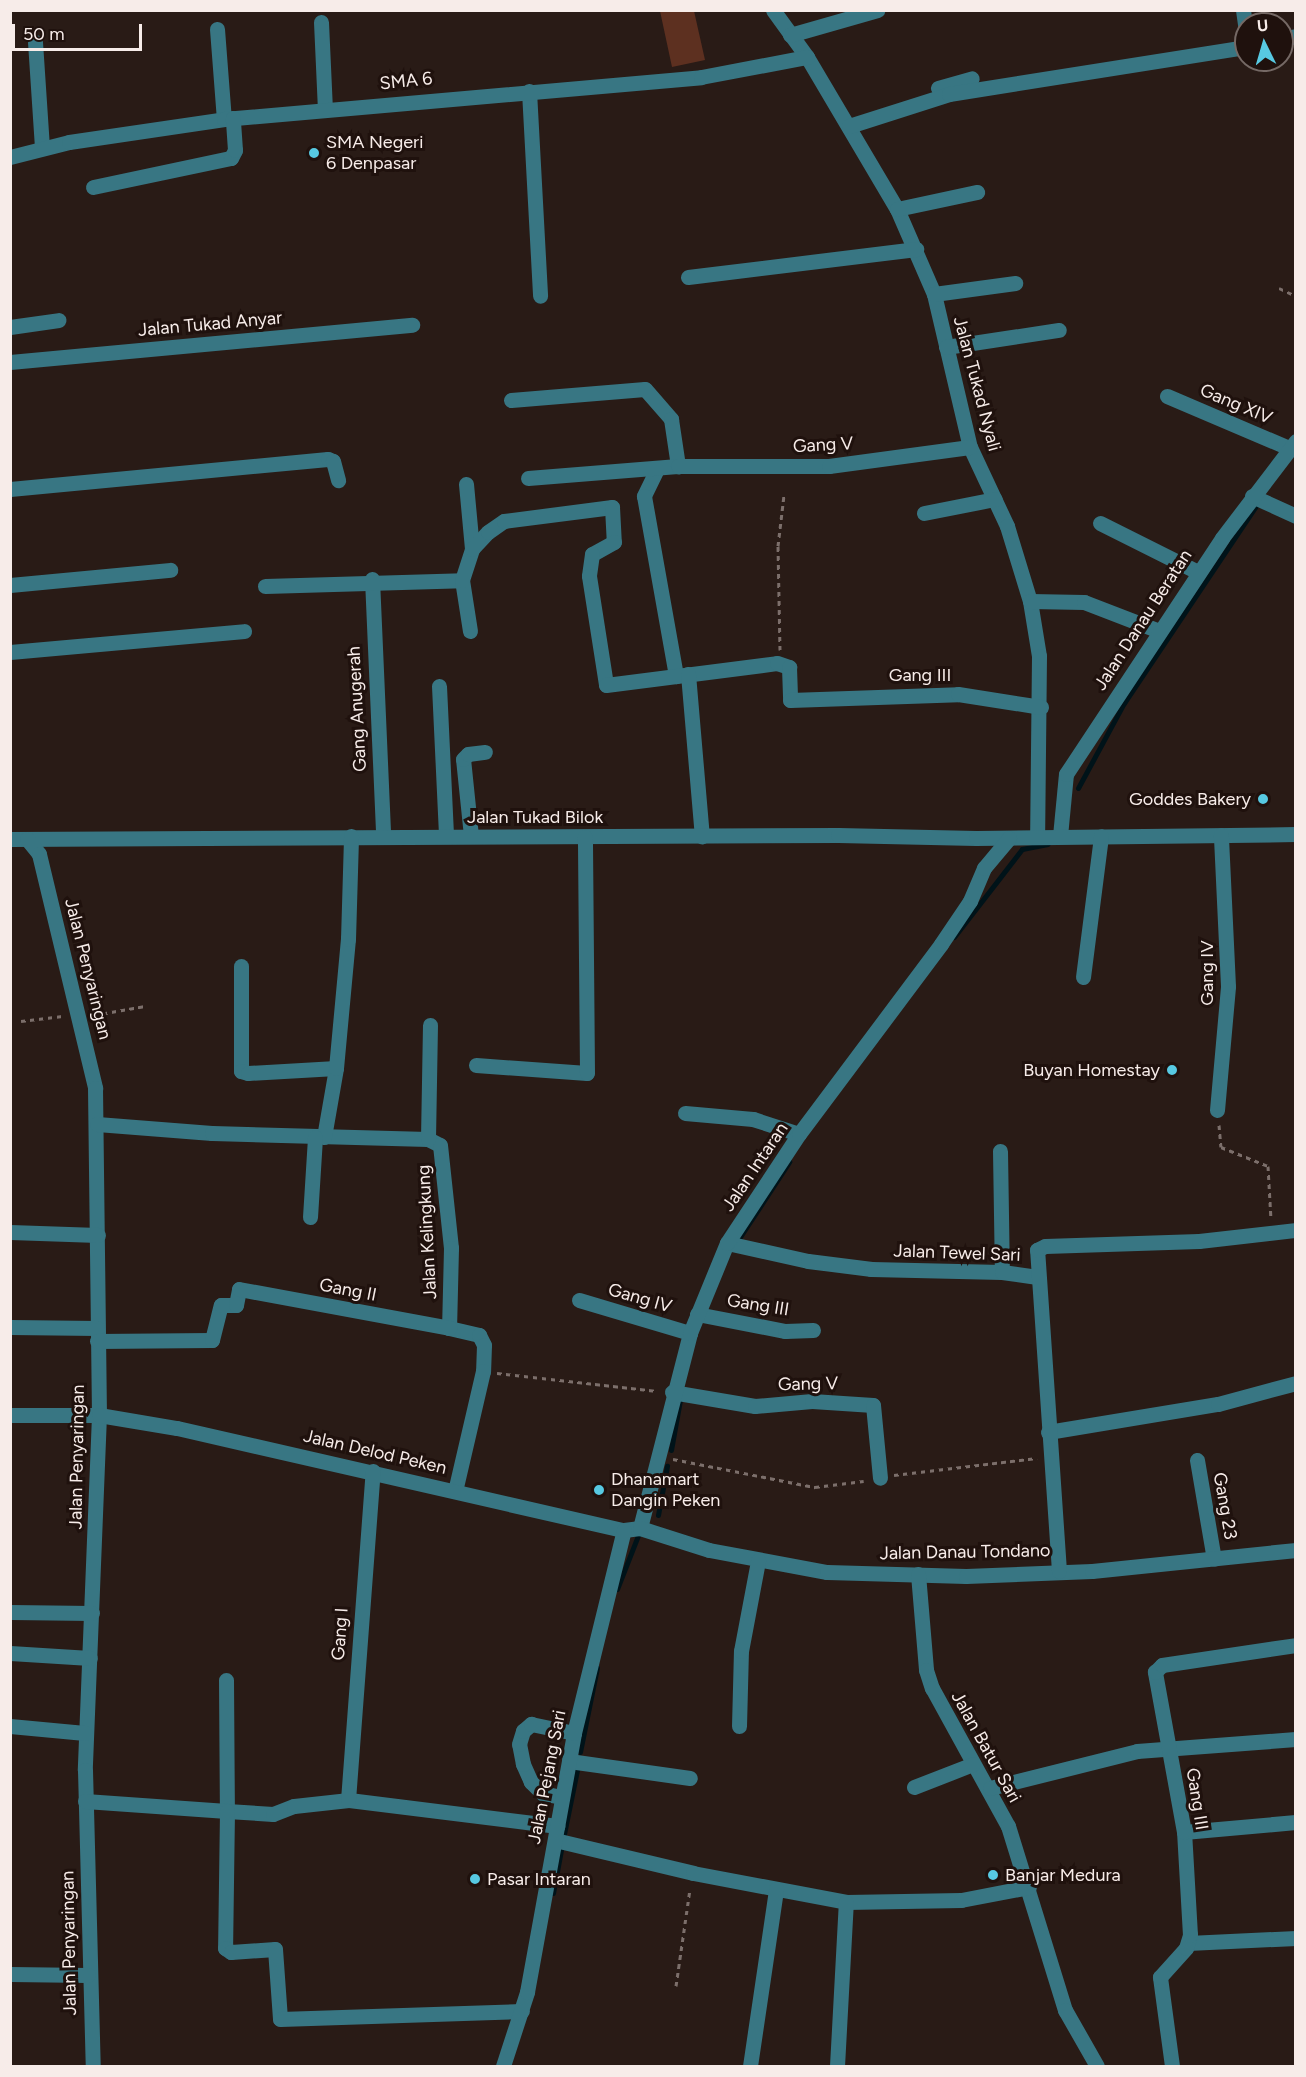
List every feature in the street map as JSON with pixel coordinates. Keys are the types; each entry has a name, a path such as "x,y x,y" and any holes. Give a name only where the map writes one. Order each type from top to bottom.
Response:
{"street":[{"name":"Jalan Tukad Nyali","path":"773,10 807,57 897,209 934,294 969,447 1007,526 1030,601 1040,656 1041,706 1037,837"},
{"path":"790,35 878,10"},
{"path":"321,22 326,109"},
{"path":"93,187 231,158 235,150 228,119 218,28"},
{"path":"35,42 42,148"},
{"path":"847,122 949,94 1234,49"},
{"name":"SMA 6","path":"10,157 42,148 228,119 701,77 807,57"},
{"path":"847,122 972,78"},
{"path":"529,91 540,296"},
{"path":"897,209 977,192"},
{"path":"688,277 916,249"},
{"path":"934,294 1015,283"},
{"path":"10,327 59,321"},
{"name":"Jalan Tukad Anyar","path":"10,362 412,325"},
{"path":"946,347 1059,330"},
{"path":"511,400 645,389 671,419 678,466"},
{"name":"Gang XIV","path":"1167,396 1292,445"},
{"name":"Jalan Danau Beratan","path":"1060,837 1060,809 1066,774 1198,572 1252,496 1292,445"},
{"name":"Gang V","path":"528,478 678,466 829,466 969,447"},
{"path":"10,489 328,459 333,461 338,480"},
{"path":"657,469 644,496 682,675 702,836"},
{"path":"466,484 472,549 462,580 470,632"},
{"path":"1252,496 1296,516"},
{"path":"924,513 994,499"},
{"path":"472,549 504,521 612,507 615,540 609,547 591,554 589,576 605,683 609,686 781,663"},
{"path":"1100,523 1198,572"},
{"path":"10,585 170,570"},
{"path":"265,586 372,579 462,580"},
{"name":"Gang Anugerah","path":"372,579 383,836"},
{"path":"1030,601 1084,602 1159,632"},
{"path":"10,652 244,631"},
{"name":"Gang III","path":"781,663 790,668 789,699 958,694 1041,706"},
{"path":"439,686 446,836"},
{"path":"471,836 463,759 468,754 485,753"},
{"path":"1037,810 1060,809"},
{"name":"Jalan Tukad Bilok","path":"10,839 351,836 976,838 1296,834"},
{"name":"Gang IV","path":"1217,1110 1228,986 1221,835"},
{"path":"310,1217 320,1137 336,1068 348,939 351,836"},
{"path":"1083,977 1101,836"},
{"path":"476,1065 587,1073 585,837"},
{"name":"Jalan Intaran","path":"640,1527 672,1392 690,1333 727,1243 799,1134 941,944 970,901 984,868 1009,837"},
{"path":"976,838 984,868"},
{"name":"Jalan Penyaringan","path":"27,839 39,854 80,1016 95,1088 97,1124 99,1415 85,1733 88,1975 93,2067"},
{"path":"39,854 45,839"},
{"path":"242,966 240,1071 248,1073 336,1068"},
{"path":"428,1139 430,1025"},
{"path":"686,1113 753,1119 799,1134"},
{"name":"Jalan Kelingkung","path":"97,1124 320,1137 428,1139 442,1148 451,1248 449,1328"},
{"path":"1000,1151 1002,1272"},
{"path":"1036,1276 1037,1250 1045,1246 1198,1241 1296,1230"},
{"path":"10,1232 98,1235"},
{"name":"Jalan Tewel Sari","path":"727,1243 808,1261 871,1269 1002,1272 1036,1276 1059,1571"},
{"name":"Gang II","path":"97,1335 212,1340 221,1305 236,1305 239,1289 449,1328"},
{"name":"Gang IV","path":"579,1300 690,1333"},
{"name":"Gang III","path":"697,1314 784,1331 813,1330"},
{"path":"10,1327 97,1335"},
{"path":"449,1328 479,1335 484,1345 483,1371 455,1491"},
{"path":"1048,1432 1129,1422 1218,1404 1296,1383"},
{"name":"Gang V","path":"672,1392 755,1406 812,1401 873,1405 880,1478"},
{"name":"Jalan Delod Peken","path":"10,1414 99,1415 246,1441 624,1530 640,1527"},
{"name":"Gang 23","path":"1197,1460 1214,1559"},
{"name":"Gang I","path":"348,1800 373,1471"},
{"name":"Jalan Danau Tondano","path":"640,1527 665,1538 758,1561 827,1572 918,1574 1059,1571 1296,1550"},
{"name":"Jalan Pejang Sari","path":"503,2067 522,2011 574,1733 624,1530"},
{"path":"739,1726 741,1651 758,1561"},
{"name":"Jalan Batur Sari","path":"918,1574 926,1670 941,1710 990,1788 1029,1887 1065,2010 1097,2067"},
{"path":"10,1612 92,1613"},
{"name":"Gang III","path":"1188,1943 1184,1832 1155,1681 1158,1668 1296,1646"},
{"path":"10,1653 90,1658"},
{"path":"226,1680 225,1948 231,1952 275,1949 280,2019 522,2011"},
{"path":"561,1797 542,1793 531,1782 519,1744 523,1731 531,1724 574,1733"},
{"path":"10,1726 85,1733"},
{"path":"990,1788 1106,1757 1168,1747 1296,1740"},
{"path":"569,1761 690,1778"},
{"path":"914,1787 973,1764"},
{"path":"85,1801 273,1814 294,1806 348,1800 556,1833 693,1873 846,1902 961,1900 1029,1887"},
{"path":"1184,1832 1296,1822"},
{"path":"750,2067 776,1889"},
{"path":"837,2067 846,1902"},
{"path":"1172,2067 1160,1977 1188,1943 1296,1938"},
{"path":"10,1974 88,1975"}],"path":[{"path":"1279,288 1296,296"},
{"path":"781,663 778,546 784,495"},
{"path":"21,1021 80,1016 145,1006"},
{"path":"1217,1110 1221,1147 1269,1166 1272,1232"},
{"path":"483,1371 672,1392"},
{"path":"657,1456 815,1487 1050,1456"},
{"path":"676,1986 693,1873"}],"shaded area":[{"path":"660,11 694,11 705,60 672,67"}],"waterway":[{"path":"1078,788 1124,703 1256,506"},
{"path":"954,937 1022,849 1048,844"},
{"path":"740,1237 789,1162"},
{"path":"671,1450 680,1400"},
{"path":"658,1515 667,1466"},
{"path":"617,1589 639,1533"},
{"path":"580,1752 597,1668"},
{"path":"564,1834 578,1765"},
{"path":"553,1893 561,1850"}],"place":[{"name":"SMA Negeri 6 Denpasar","path":"314,153"},
{"name":"Goddes Bakery","path":"1263,799"},
{"name":"Buyan Homestay","path":"1172,1070"},
{"name":"Dhanamart Dangin Peken","path":"599,1490"},
{"name":"Banjar Medura","path":"993,1875"},
{"name":"Pasar Intaran","path":"475,1879"}]}
